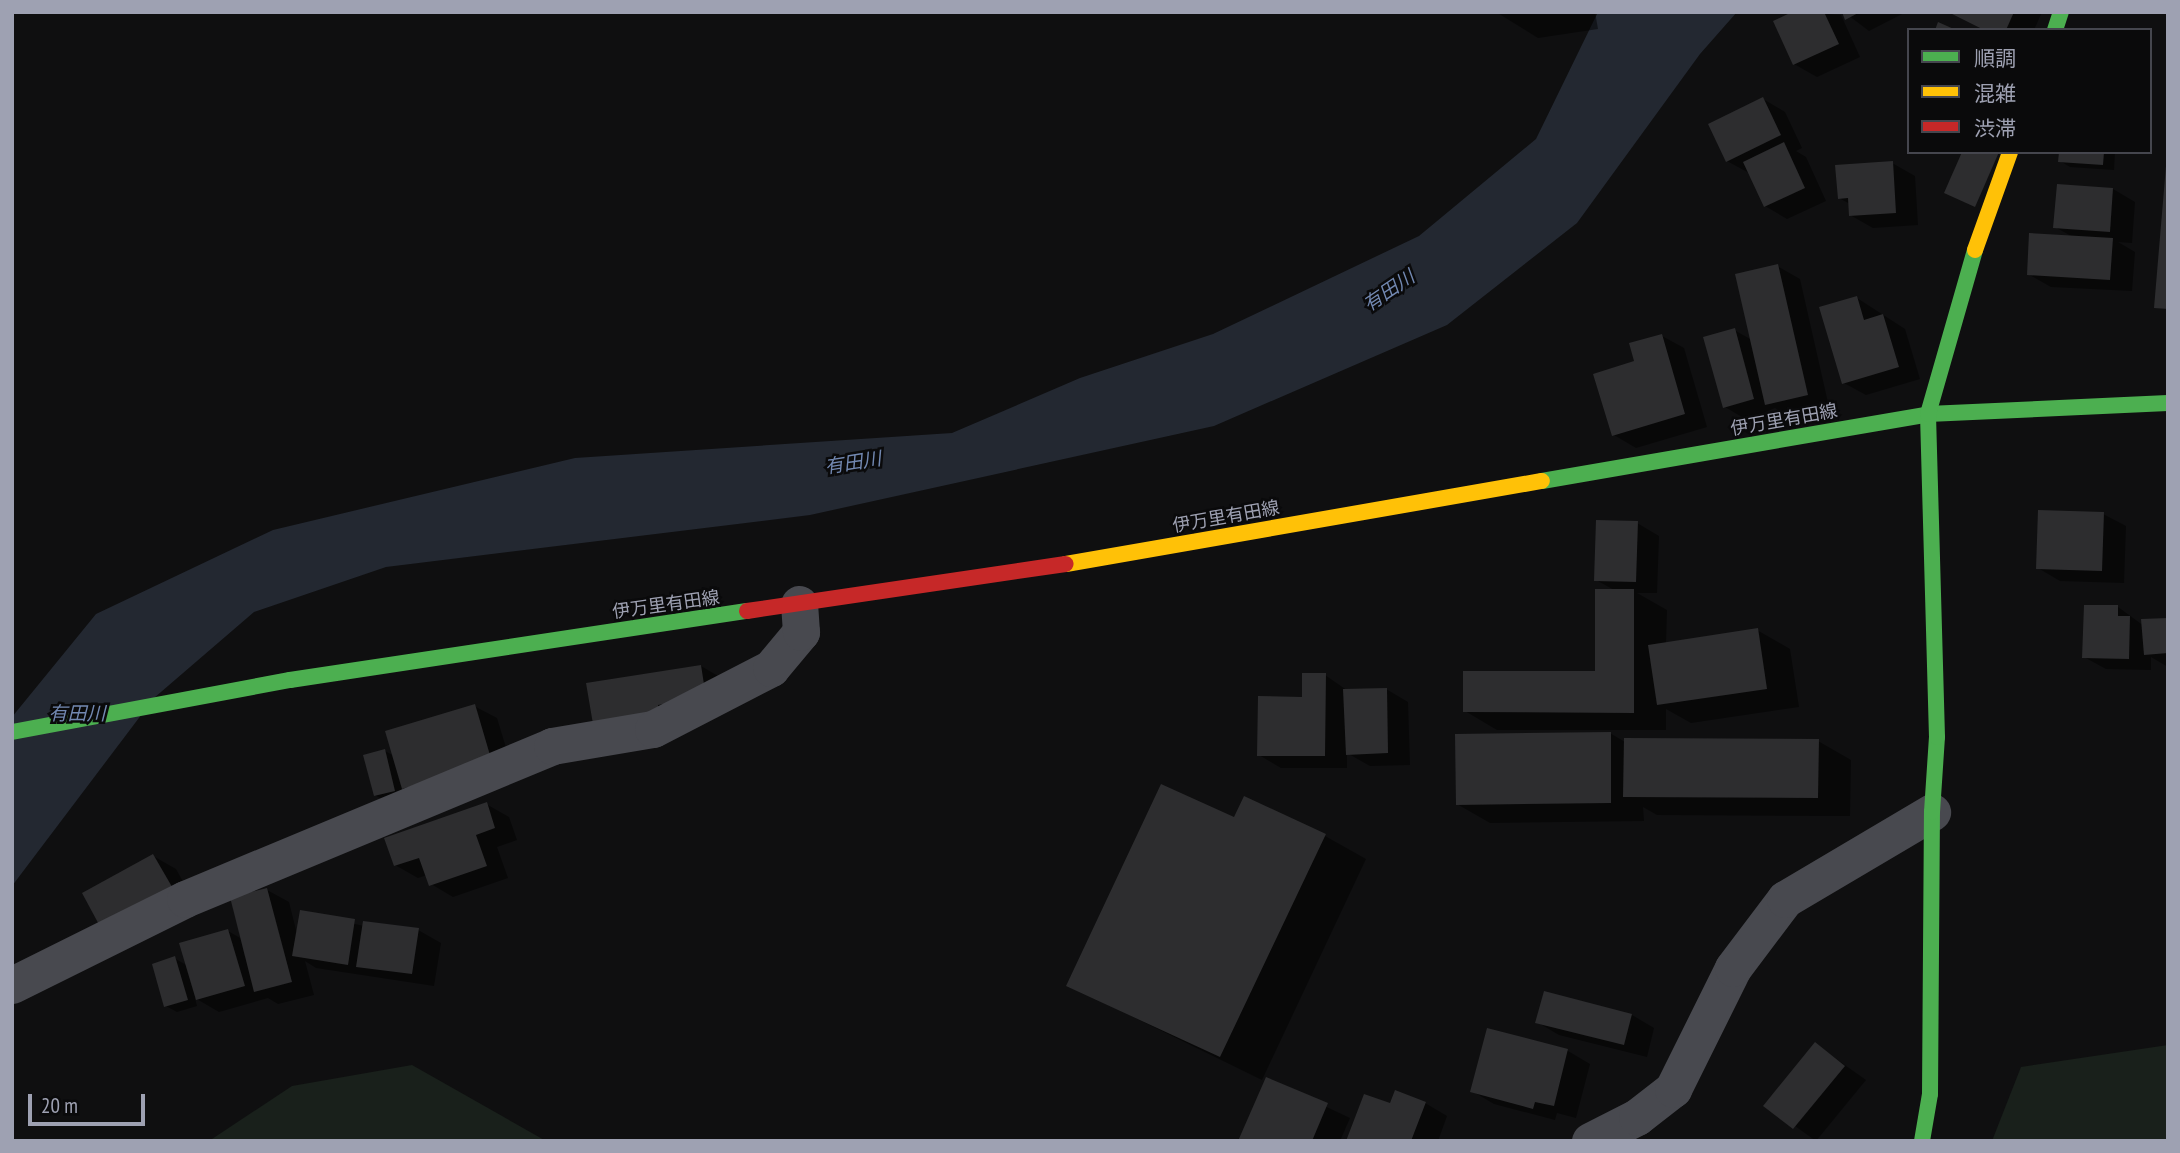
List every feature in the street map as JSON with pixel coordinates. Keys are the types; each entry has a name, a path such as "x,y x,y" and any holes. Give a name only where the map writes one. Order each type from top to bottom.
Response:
{"main road":[{"path":"1922,1141 1930,1094 1932,812 1937,737 1928,414 1958,297 2009,154"},
{"name":"伊万里有田線","path":"12,732 290,680 1111,556 1928,414 2168,403"}],"street":[{"path":"12,985 185,899 552,746 653,729 771,668 801,632 800,604"},
{"path":"1590,1141 1637,1117 1673,1088 1733,968 1785,899 1932,812"}],"shaded area":[{"path":"2168,1045 2168,1141 1992,1141 2021,1067"},
{"path":"412,1065 546,1141 209,1141 292,1086"}],"water":[{"name":"有田川","path":"1598,12 1737,12 1700,54 1577,223 1447,325 1214,426 810,515 386,567 254,612 154,698 12,886 12,717 96,614 273,530 575,458 952,433 1080,378 1213,334 1419,236 1536,139"}],"building":[{"path":"1792,12 1824,12 1839,44 1793,65 1773,21"},
{"path":"1842,12 1860,12 1845,20"},
{"path":"1948,12 2014,12 2007,28 1980,28"},
{"path":"1938,22 1952,28 1936,28"},
{"path":"1763,97 1781,135 1726,162 1708,124"},
{"path":"1784,142 1805,188 1764,207 1743,162"},
{"path":"1961,154 1998,154 1975,207 1944,193"},
{"path":"2059,154 2104,154 2103,165 2058,162"},
{"path":"1893,161 1896,213 1849,216 1848,198 1838,199 1835,165"},
{"path":"2168,166 2168,309 2154,308"},
{"path":"2057,184 2113,188 2110,232 2053,228"},
{"path":"2029,233 2113,238 2110,280 2027,275"},
{"path":"1778,264 1808,395 1765,405 1735,274"},
{"path":"1857,296 1864,320 1883,314 1899,367 1842,384 1819,307"},
{"path":"1735,328 1754,399 1723,408 1703,337"},
{"path":"1662,334 1685,414 1612,436 1593,374 1634,361 1629,343"},
{"path":"2038,510 2104,512 2102,571 2036,569"},
{"path":"1596,520 1638,521 1636,582 1594,581"},
{"path":"1595,589 1634,589 1634,713 1463,712 1463,671 1595,671"},
{"path":"2084,605 2118,605 2118,616 2130,616 2129,659 2082,658"},
{"path":"2168,618 2168,653 2144,655 2141,619"},
{"path":"1758,628 1767,689 1657,705 1648,645"},
{"path":"701,665 706,697 658,705 660,719 594,730 586,683"},
{"path":"1302,673 1326,673 1325,756 1257,756 1258,696 1302,697"},
{"path":"1387,688 1388,753 1346,755 1343,689"},
{"path":"475,704 492,762 402,789 385,731"},
{"path":"1611,732 1611,803 1456,805 1455,734"},
{"path":"1624,738 1819,739 1818,798 1623,797"},
{"path":"385,749 395,791 374,796 363,755"},
{"path":"1161,784 1234,817 1244,796 1326,834 1220,1057 1066,986"},
{"path":"487,802 495,828 476,835 487,866 429,886 419,858 394,866 384,838"},
{"path":"153,854 175,892 103,932 82,893"},
{"path":"267,888 292,982 254,992 230,897"},
{"path":"300,910 355,919 348,965 292,956"},
{"path":"363,921 419,928 412,974 356,967"},
{"path":"228,929 245,986 196,1000 179,943"},
{"path":"175,956 188,1000 164,1007 152,964"},
{"path":"1544,991 1632,1014 1624,1045 1535,1023"},
{"path":"1487,1028 1568,1049 1554,1106 1535,1102 1533,1109 1470,1092"},
{"path":"1815,1042 1845,1066 1793,1129 1763,1106"},
{"path":"1266,1077 1328,1103 1312,1141 1238,1141"},
{"path":"1395,1090 1426,1102 1411,1141 1346,1141 1364,1094 1390,1103"}],"traffic: fast":[{"path":"2056,28 2061,12"},
{"path":"1922,1141 1930,1094 1932,812 1937,737 1928,414 1975,250"},
{"path":"1542,481 1928,414 2168,403"},
{"path":"12,732 290,680 747,611"}],"traffic: slow":[{"path":"1975,250 2009,154"},
{"path":"1066,564 1542,481"}],"traffic: jam":[{"path":"747,611 1066,564"}]}
